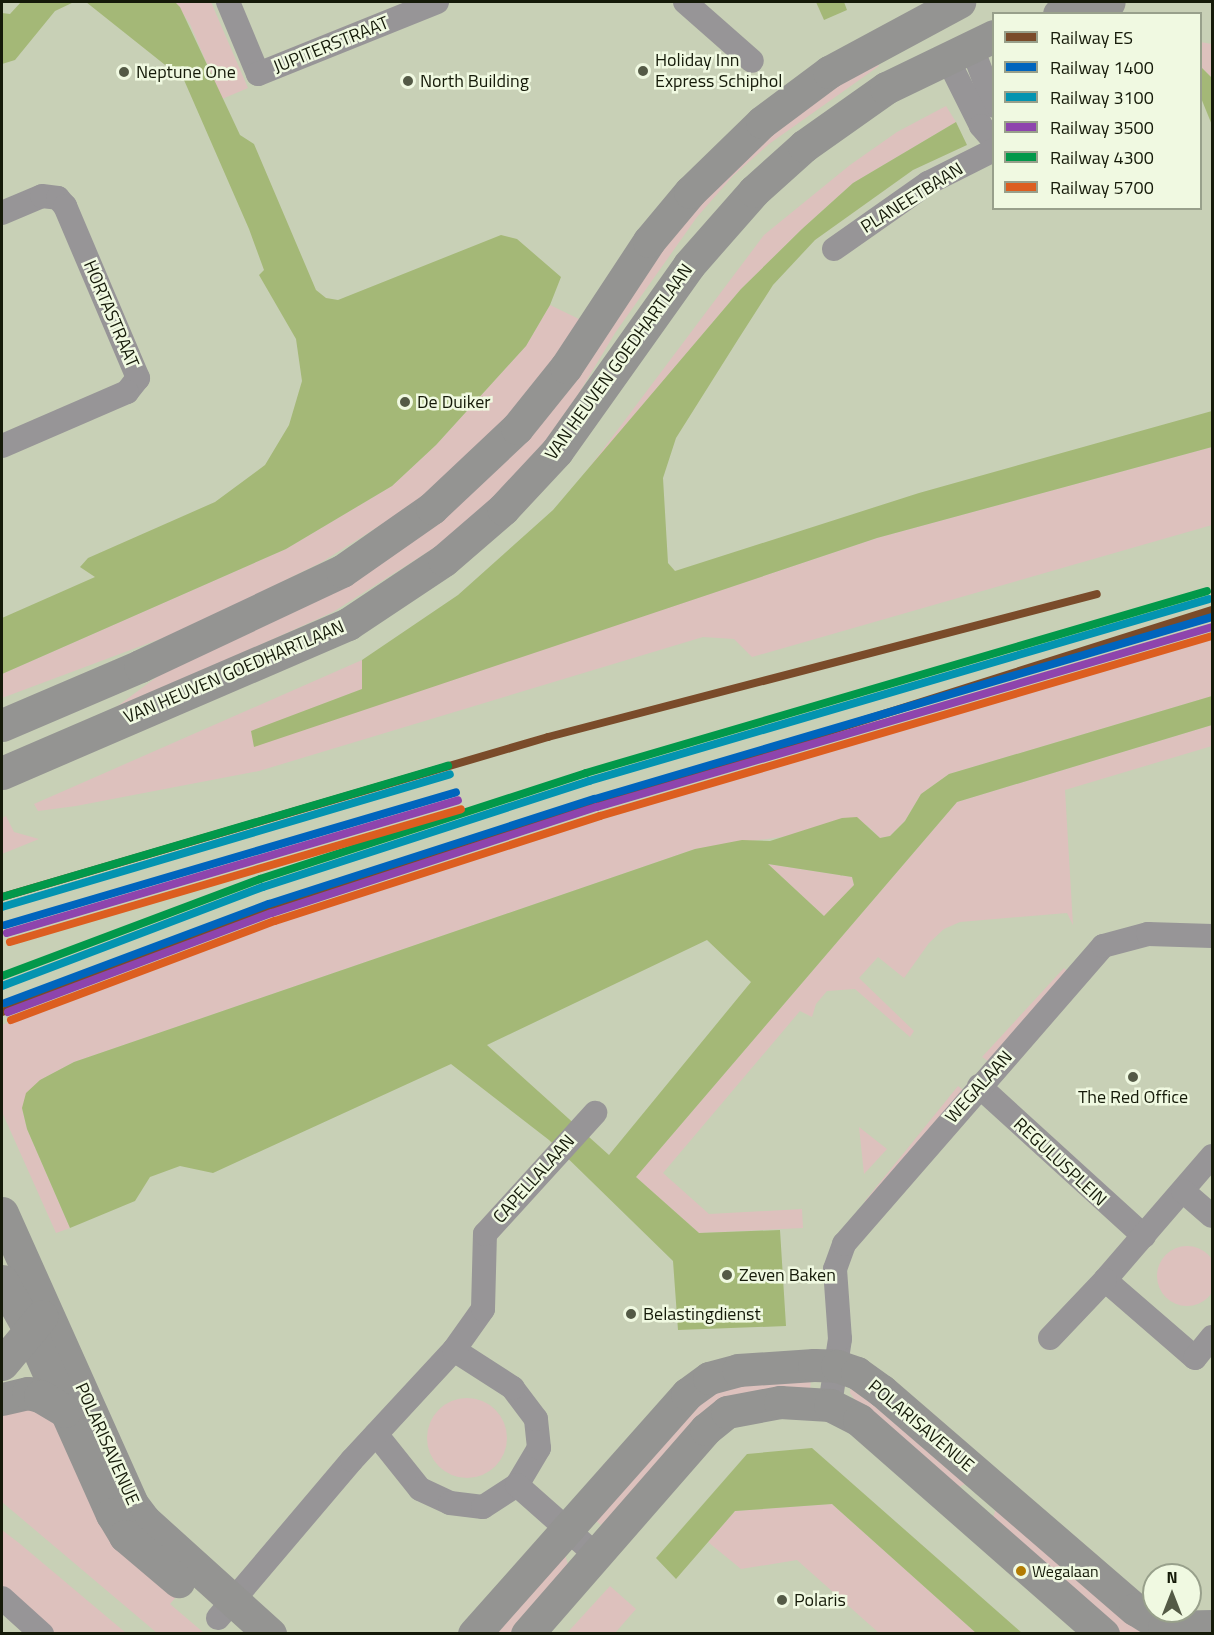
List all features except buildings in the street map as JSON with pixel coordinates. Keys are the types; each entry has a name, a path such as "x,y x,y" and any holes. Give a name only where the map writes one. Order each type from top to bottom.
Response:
{"street":[{"name":"JUPITERSTRAAT","path":"228,2 258,74 437,2"},
{"path":"685,2 752,61"},
{"path":"1067,12 1109,2"},
{"path":"2,725 140,666 342,571 432,508 517,428 566,367 649,241 690,192 762,122 829,72 940,5 970,46 992,103"},
{"path":"970,46 981,126 992,139"},
{"name":"VAN HEUVEN GOEDHARTLAAN","path":"2,773 348,624 444,560 503,509 556,451 689,265 754,191 804,146 886,88 970,46"},
{"name":"PLANEETBAAN","path":"834,249 928,183 992,151"},
{"name":"HORTASTRAAT","path":"2,213 42,196 58,198 65,206 138,378 127,392 2,446"},
{"name":"WEGALAAN","path":"830,1405 837,1366 837,1254 979,1086 1103,946 1148,934 1212,936"},
{"name":"REGULUSPLEIN","path":"979,1086 1143,1236"},
{"name":"CAPELLALAAN","path":"229,1618 376,1434 454,1350 483,1309 485,1234 543,1166 595,1113"},
{"path":"1050,1338 1105,1280 1212,1156"},
{"path":"1183,1191 1212,1216"},
{"name":"POLARISAVENUE","path":"2,1213 19,1309 125,1536 229,1618 270,1634"},
{"path":"1105,1280 1195,1358 1212,1338"},
{"path":"2,1364 19,1309"},
{"name":"POLARISAVENUE","path":"19,1309 132,1504 229,1618"},
{"path":"376,1434 420,1489 450,1503 483,1507 517,1485 539,1448 536,1419 513,1388 454,1350"},
{"name":"POLARISAVENUE","path":"474,1634 687,1394 709,1378 738,1370 837,1366 857,1373 882,1391 1135,1609 1163,1630 1212,1626"},
{"path":"2,1399 28,1393 40,1396 65,1411"},
{"name":"POLARISAVENUE","path":"527,1634 706,1429 727,1412 780,1402 830,1405 859,1420 1103,1634"},
{"path":"517,1485 595,1554"},
{"path":"968,1516 995,1488"},
{"path":"2,1598 42,1634"}],"shaded area":[{"path":"21,2 74,2 55,11 15,60 2,64 2,13 10,14"},
{"path":"86,2 175,2 180,7 240,135 254,144 316,290 326,298 338,300 501,235 517,239 561,277 550,305 526,346 436,445 392,486 286,549 2,674 2,618 95,577 80,567 88,558 215,502 265,465 289,425 302,381 296,339 259,275 264,270 249,229 184,80"},
{"path":"175,2 211,2 248,88 222,99 190,24"},
{"path":"816,2 844,2 847,10 824,20"},
{"path":"1202,42 1212,44 1212,78 1202,68"},
{"path":"872,55 879,66 769,144 733,176 697,217 615,333 554,435 470,525 333,612 107,714 158,676 420,528 736,161"},
{"path":"1202,68 1212,78 1212,125 1202,100"},
{"path":"946,106 956,122 853,183 802,229 741,289 586,472 764,235 850,165 897,132"},
{"path":"956,122 967,145 913,170 815,240 773,285 676,438 663,478 668,563 675,571 919,493 1212,411 1212,447 877,538 254,747 251,731 362,689 362,660 458,595 553,510 741,289 802,229 853,183"},
{"path":"550,305 583,321 517,410 428,495 322,562 184,630 2,698 2,674 286,549 392,486 436,445 526,346"},
{"path":"1212,447 1212,525 752,657 734,639 703,637 259,771 76,806 38,811 34,804 362,660 362,689 252,731 254,746 877,538"},
{"path":"1212,633 1212,696 949,774 921,794 905,821 890,836 880,838 867,825 695,849 74,1062 40,1080 22,1108 27,1129 70,1228 56,1233 2,1112 2,1025 64,999 356,895"},
{"path":"1212,696 1212,725 957,802 636,1177 699,1233 780,1230 786,1326 678,1330 673,1261 549,1140 451,1064 213,1173 180,1166 150,1177 135,1201 70,1228 27,1129 22,1108 26,1093 40,1080 74,1062 695,849 742,840 770,841 842,818 857,817 880,838 890,836 905,821 921,794 949,774","holes":["768,864 852,877 854,885 824,916","707,940 751,982 609,1155 487,1045"]},
{"path":"1212,725 1212,746 1065,790 1073,925 1067,913 960,922 944,929 929,943 904,978 878,957 859,978 914,1031 910,1037 855,989 827,991 816,1004 812,1017 800,1011 663,1173 709,1214 802,1209 803,1228 699,1233 636,1177 957,802"},
{"path":"6,816 14,832 39,839 2,854 2,818"},
{"path":"768,864 852,877 854,885 825,917"},
{"path":"1064,968 1068,972 988,1061 982,1057"},
{"path":"958,1086 963,1090 870,1205 865,1201"},
{"path":"859,1127 887,1149 864,1174"},
{"path":"1181,1246 1193,1246 1204,1251 1215,1264 1215,1288 1204,1301 1193,1306 1181,1306 1170,1301 1162,1293 1157,1282 1157,1270 1162,1259 1170,1251"},
{"path":"811,1375 810,1395 735,1400 601,1525 594,1519 704,1391"},
{"path":"851,1384 970,1476 965,1484 955,1489 860,1407 850,1393"},
{"path":"459,1398 475,1398 496,1409 507,1430 507,1446 496,1467 475,1478 459,1478 445,1472 433,1460 427,1446 427,1430 433,1416 445,1404"},
{"path":"18,1403 55,1417 182,1590 170,1604 204,1633 157,1633 2,1502 2,1407"},
{"path":"812,1448 1022,1633 976,1633 832,1504 735,1511 676,1579 656,1558 747,1454"},
{"path":"832,1504 976,1633 879,1633 797,1560 741,1569 708,1542 735,1511"},
{"path":"1006,1507 1144,1633 1113,1633 992,1522 995,1511"},
{"path":"2,1530 126,1633 54,1633 2,1587"},
{"path":"565,1555 569,1568 514,1633 488,1634"},
{"path":"610,1586 636,1609 615,1633 567,1633"}],"rail line":[{"name":"4300","path":"2,976 260,879 586,773 1207,591"},
{"name":"ES","path":"2,897 548,737 1097,594"},
{"name":"3100","path":"2,986 263,887 589,781 1209,599"},
{"name":"ES","path":"2,1012 147,954 321,892 1212,610"},
{"name":"1400","path":"5,1003 269,904 595,799 1212,617"},
{"name":"3500","path":"8,1012 272,913 597,807 1212,627"},
{"name":"5700","path":"11,1020 275,921 600,816 1212,636"},
{"name":"4300","path":"2,897 448,766"},
{"name":"3100","path":"2,907 450,774"},
{"name":"1400","path":"5,925 456,792"},
{"name":"3500","path":"7,933 458,800"},
{"name":"5700","path":"10,942 461,809"}],"place":[{"name":"Holiday Inn Express Schiphol","path":"643,71"},
{"name":"Neptune One","path":"124,72"},
{"name":"North Building","path":"408,81"},
{"name":"De Duiker","path":"405,402"},
{"name":"The Red Office","path":"1133,1077"},
{"name":"Zeven Baken","path":"727,1275"},
{"name":"Belastingdienst","path":"631,1314"},
{"name":"Wegalaan","path":"1021,1571"},
{"name":"Polaris","path":"782,1600"}]}
